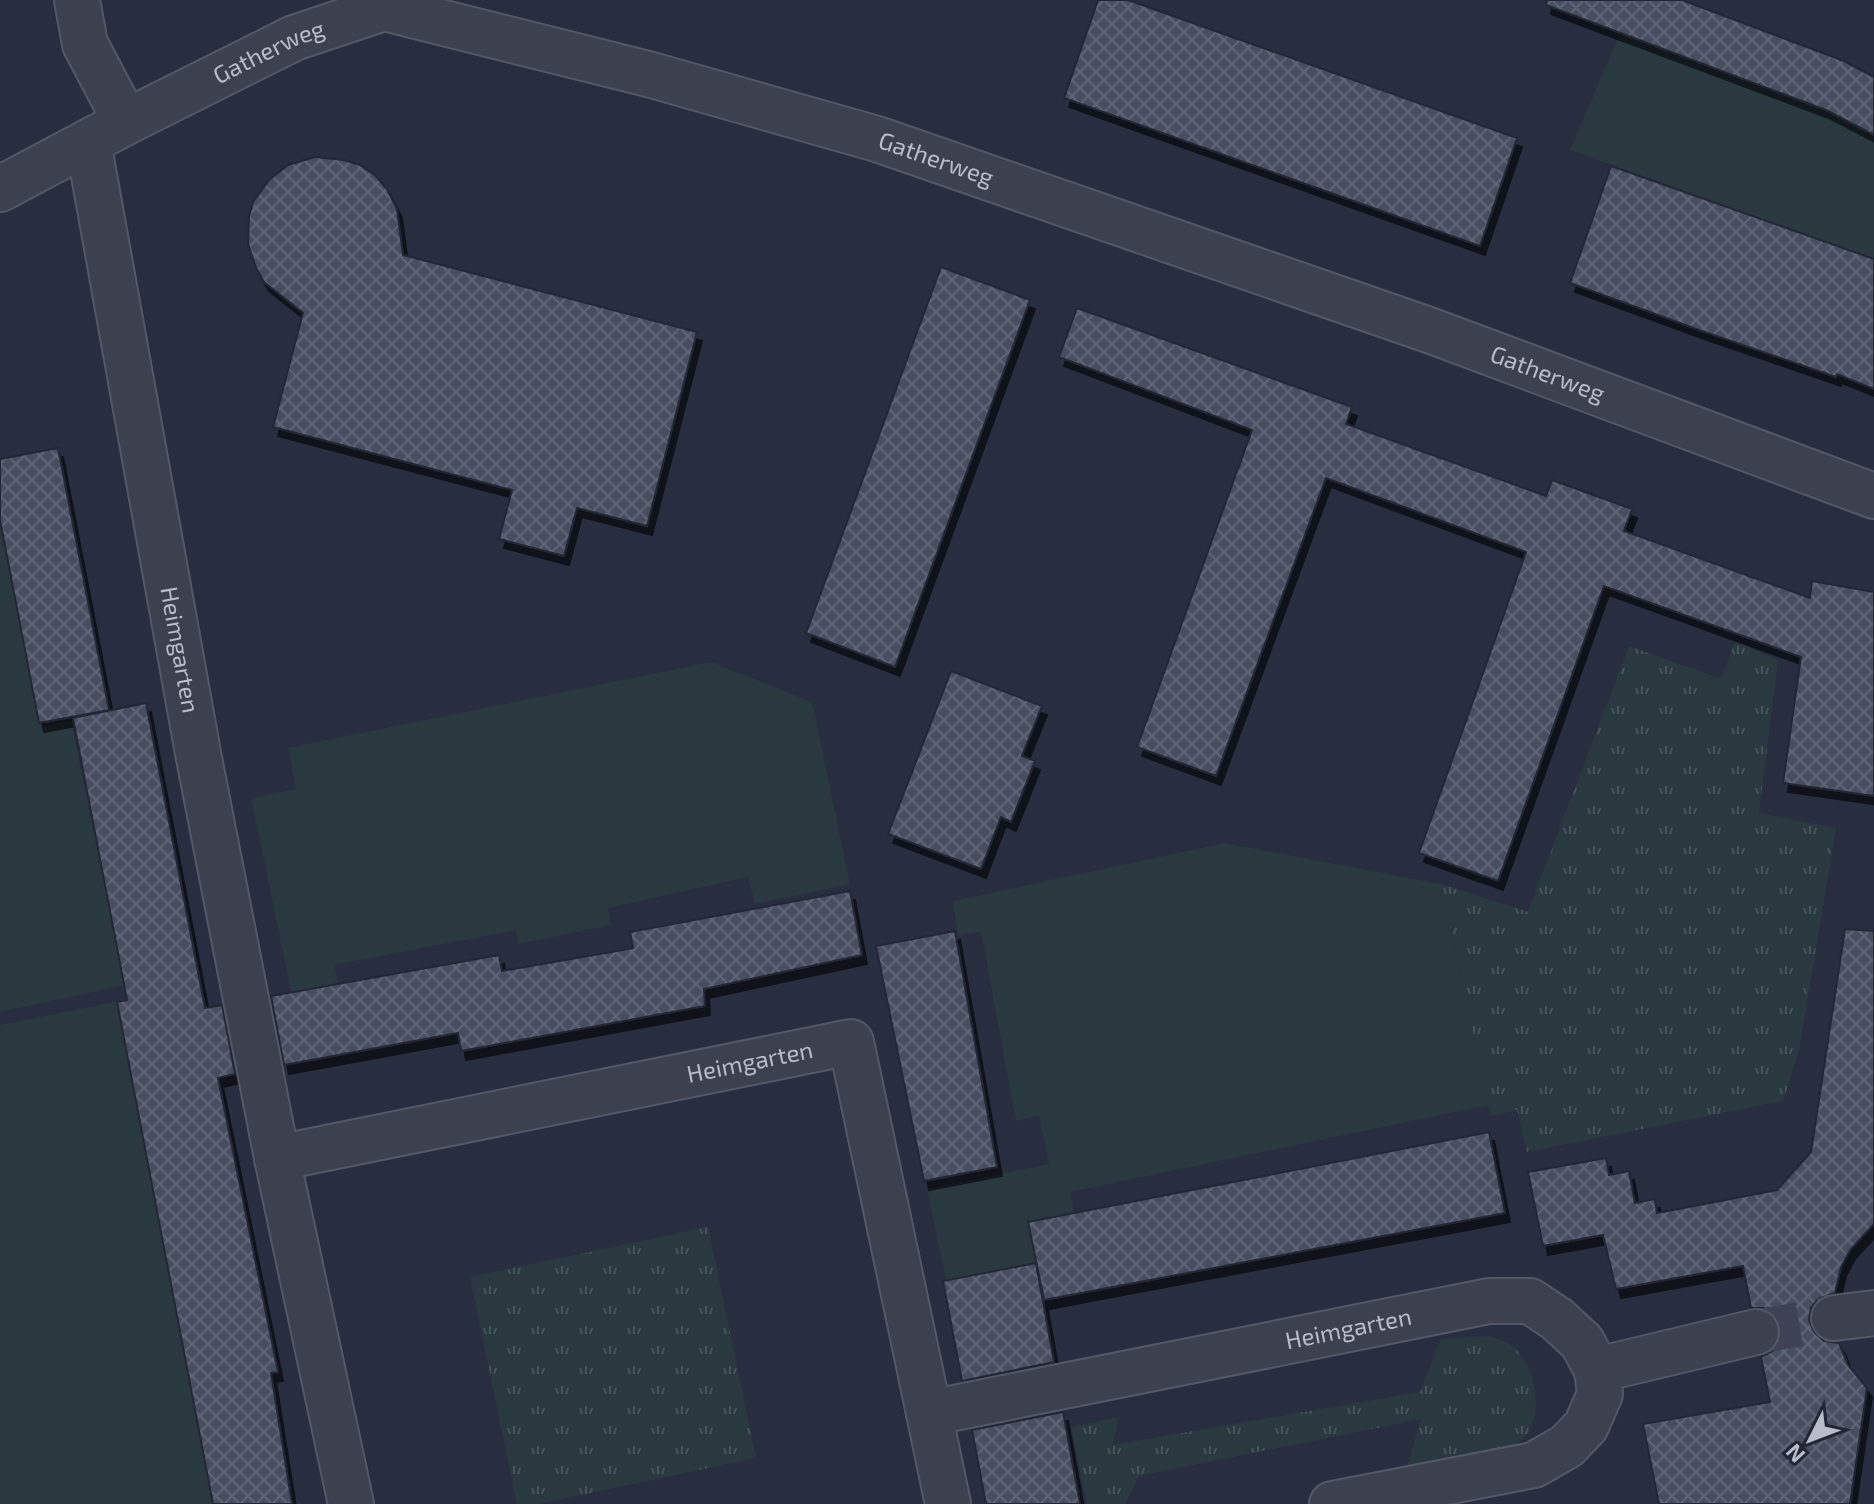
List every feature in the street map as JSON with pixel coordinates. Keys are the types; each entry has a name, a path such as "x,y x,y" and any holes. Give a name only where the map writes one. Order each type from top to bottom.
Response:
{"street":[{"name":"Heimgarten","path":"77,0 107,132 198,753 277,1158 351,1504"},
{"name":"Gatherweg","path":"0,189 294,38 384,8 648,74 877,139 1429,330 1874,496"},
{"name":"Heimgarten","path":"277,1158 851,1042 948,1504"},
{"name":"Heimgarten","path":"929,1413 1489,1301 1530,1301 1557,1319 1582,1342 1597,1370"},
{"path":"1332,1504 1534,1465 1567,1446 1586,1426 1600,1394 1597,1370 1756,1332"}],"green space":[{"path":"1620,33 1826,110 1874,135 1874,259 1570,150"},
{"path":"0,528 42,726 71,721 126,985 0,1012"},
{"path":"1735,642 1778,660 1759,813 1836,828 1799,1050 1783,1101 1527,1152 1517,1110 1491,1116 1441,884 1528,912 1629,646 1721,679"},
{"path":"711,662 812,702 850,884 755,904 748,877 608,908 611,925 518,944 516,930 334,965 339,985 292,995 251,798 296,789 288,748"},
{"path":"1225,843 1441,884 1489,1105 1070,1192 1076,1221 1040,1263 947,1284 927,1189 1049,1164 1039,1115 1016,1121 981,932 958,935 953,901"},
{"path":"119,1001 217,1504 0,1504 0,1025"},
{"path":"708,1227 756,1458 538,1504 517,1504 470,1277"},
{"path":"1489,1336 1510,1344 1520,1354 1527,1365 1535,1392 1534,1419 1529,1431 1512,1445 1483,1454 1407,1468 1421,1419 1139,1476 1125,1504 1087,1504 1071,1427 1119,1417 1112,1445 1420,1392 1441,1339"}],"building":[{"path":"1098,0 1128,0 1517,138 1480,246 1064,98"},
{"path":"1547,0 1682,0 1844,61 1874,77 1874,135 1826,110 1546,5"},
{"path":"315,157 344,160 360,165 376,176 397,209 403,255 697,332 647,526 577,508 564,556 499,539 512,490 273,427 303,313 264,282 256,268 248,244 249,216 253,202 269,180 288,165"},
{"path":"1611,166 1874,259 1874,389 1570,283"},
{"path":"941,267 1030,300 895,667 806,633"},
{"path":"1077,308 1352,407 1346,424 1546,496 1552,480 1632,509 1624,531 1810,598 1812,581 1874,592 1874,796 1783,783 1801,657 1604,586 1498,881 1419,853 1526,552 1326,478 1216,776 1137,747 1252,430 1059,357"},
{"path":"58,448 109,710 39,723 0,520 0,459"},
{"path":"951,671 1042,706 1022,756 1035,761 1011,822 1001,817 981,869 888,834"},
{"path":"146,703 205,1008 222,1005 235,1074 218,1078 278,1372 271,1373 292,1504 213,1504 117,1002 127,1000 73,718"},
{"path":"850,891 862,955 704,989 705,1006 461,1051 458,1033 284,1065 271,996 499,955 502,971 617,951 633,948 630,932"},
{"path":"1845,929 1874,931 1874,1224 1850,1250 1841,1267 1835,1293 1818,1299 1811,1308 1809,1320 1814,1332 1824,1341 1839,1343 1848,1365 1867,1388 1850,1504 1659,1504 1643,1424 1770,1402 1761,1357 1774,1350 1780,1338 1780,1325 1774,1314 1764,1308 1751,1308 1743,1266 1616,1289 1603,1235 1543,1246 1528,1172 1606,1158 1609,1175 1629,1171 1635,1203 1655,1199 1657,1213 1777,1190 1811,1152"},
{"path":"955,931 997,1167 924,1181 876,946"},
{"path":"1489,1132 1505,1213 1044,1300 1028,1222"},
{"path":"1036,1263 1054,1362 962,1381 943,1281"},
{"path":"1063,1412 1080,1504 986,1504 972,1430"}],"tunnel":[{"path":"1756,1332 1834,1318"}]}
